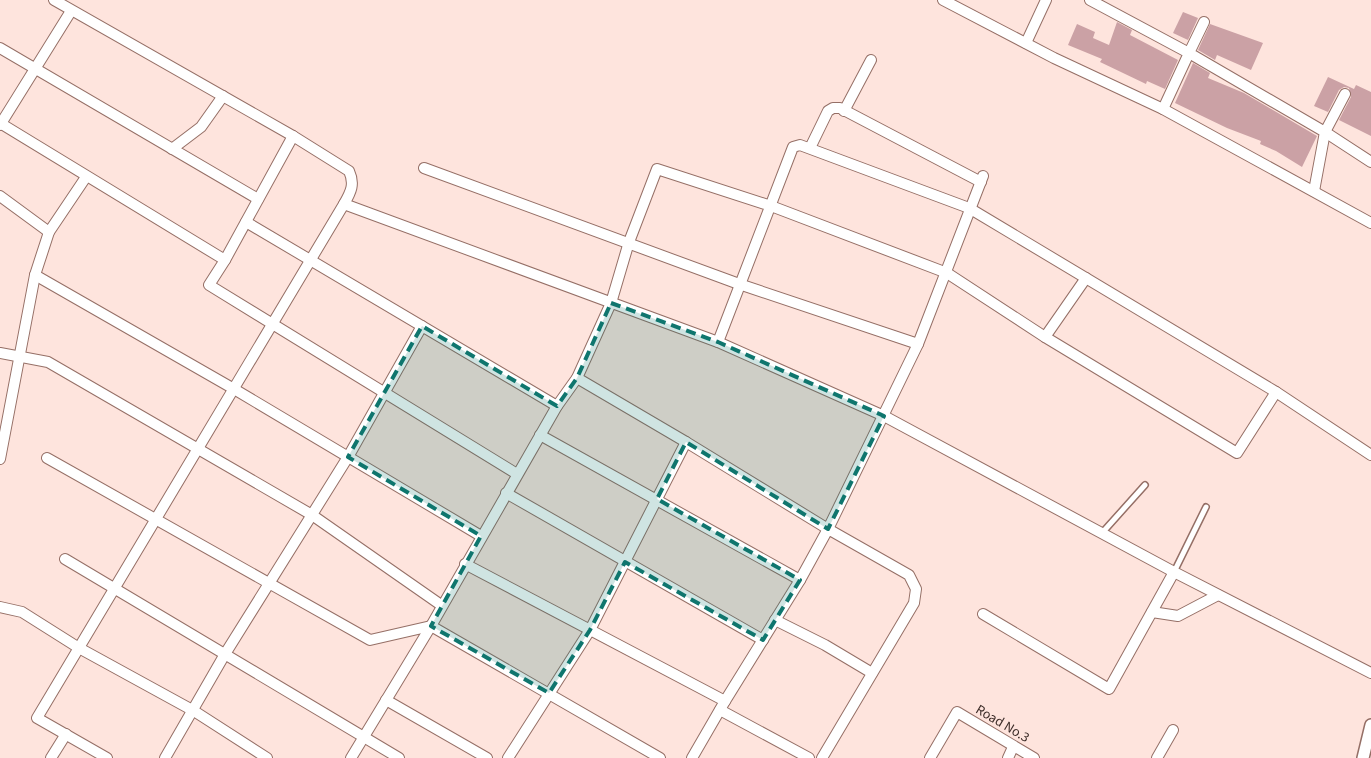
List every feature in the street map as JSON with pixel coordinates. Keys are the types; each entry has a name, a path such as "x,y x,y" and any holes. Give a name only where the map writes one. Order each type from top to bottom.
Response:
{"street":[{"path":"944,0 960,4 1026,43 1163,109 1370,222 1371,210"},
{"path":"1026,43 1046,0"},
{"path":"1090,0 1189,53 1325,132 1371,162"},
{"path":"107,758 37,718 344,204 351,191 353,180 349,171 294,136 63,4 36,70 0,124 225,260"},
{"path":"1163,109 1204,22"},
{"path":"0,48 258,199"},
{"path":"844,110 871,60"},
{"path":"1314,191 1325,132 1345,94"},
{"path":"172,149 201,127 223,96"},
{"path":"692,758 800,580 828,529 918,344 948,273 969,208 982,179 844,110 833,108 828,111 810,148"},
{"path":"294,136 225,260 209,285 517,474"},
{"path":"718,342 793,147 800,145 969,208 1276,392 1371,455"},
{"path":"424,168 739,284 918,344"},
{"path":"352,758 557,406 576,378 611,303 629,242 657,169 771,206 948,273 1045,337 1237,453 1276,392"},
{"path":"0,459 36,276 49,232 86,177"},
{"path":"0,196 49,232"},
{"path":"344,204 718,342 884,416 1174,572 1371,673"},
{"path":"246,222 557,406"},
{"path":"36,276 234,389 481,536"},
{"path":"1045,337 1086,278"},
{"path":"166,758 225,654 348,457 422,326"},
{"path":"0,352 48,362 198,448 312,515 441,605"},
{"path":"576,378 686,442 828,529 909,575 915,583 916,596 914,603 822,758"},
{"path":"540,435 800,580"},
{"path":"508,758 590,630 686,442"},
{"path":"47,458 370,640 430,626 660,758"},
{"path":"506,494 763,640"},
{"path":"65,559 399,758"},
{"path":"465,564 590,630 723,705 808,758"},
{"path":"983,614 1109,689 1174,572"},
{"path":"1152,612 1178,616 1218,595"},
{"path":"0,607 22,612 79,648 194,711 267,758"},
{"path":"775,620 825,645 872,673"},
{"path":"386,700 488,758"},
{"name":"Road No.3","path":"930,758 957,712 1034,758"},
{"path":"1363,758 1371,725"},
{"path":"1157,758 1173,730"},
{"path":"50,758 66,734"},
{"path":"1008,758 1013,747"}],"lane":[{"path":"1102,533 1145,485"},
{"path":"1174,572 1206,506"}],"highlighted area":[{"path":"611,303 718,342 884,416 828,529 686,442 657,499 800,580 763,640 625,562 590,630 549,693 431,626 481,536 348,457 422,326 557,406 577,378"}],"building":[{"path":"1183,12 1198,18 1188,40 1173,33"},
{"path":"1117,22 1132,30 1130,35 1178,60 1165,89 1147,81 1146,84 1100,62 1102,59 1068,45 1077,24 1095,32 1093,38 1109,45"},
{"path":"1210,24 1263,43 1251,70 1217,55 1215,60 1198,50"},
{"path":"1193,63 1210,73 1208,78 1244,93 1317,136 1302,167 1276,151 1260,144 1261,141 1227,128 1175,103"},
{"path":"1328,77 1354,89 1356,85 1371,92 1371,136 1339,120 1351,97 1349,88 1344,87 1339,90 1328,112 1314,106"}]}
